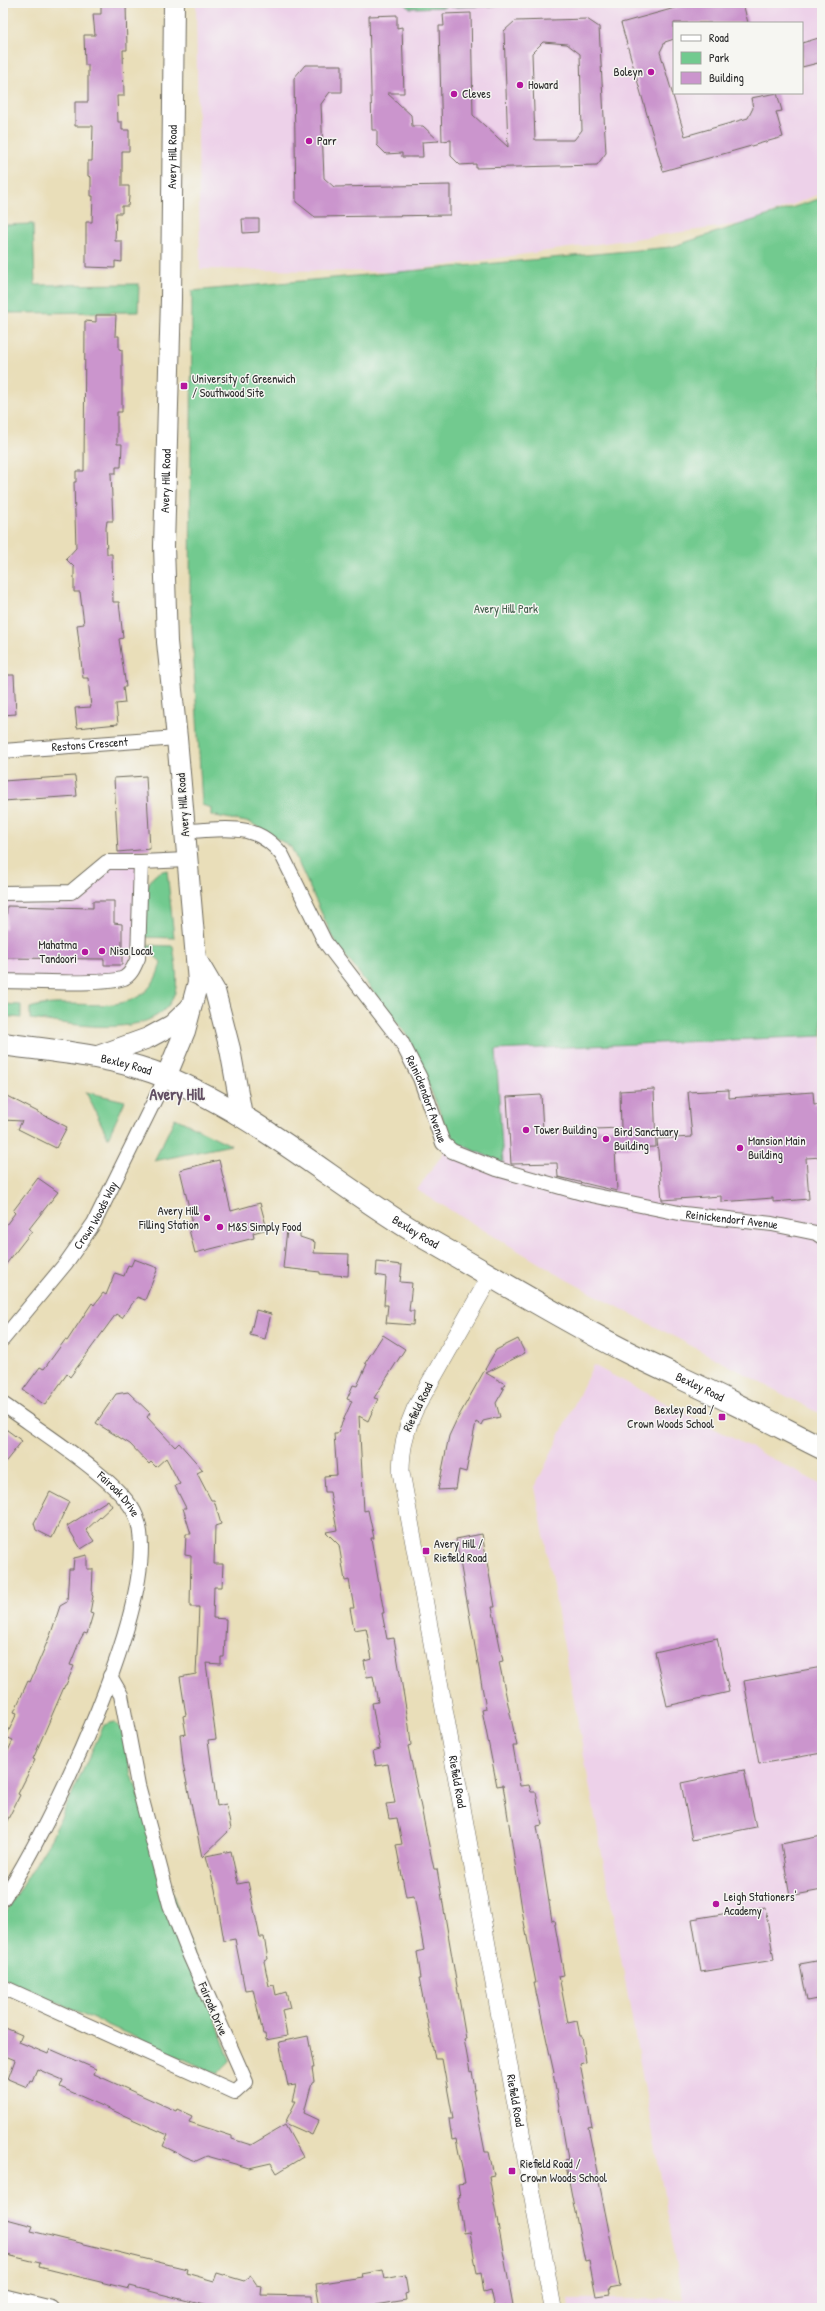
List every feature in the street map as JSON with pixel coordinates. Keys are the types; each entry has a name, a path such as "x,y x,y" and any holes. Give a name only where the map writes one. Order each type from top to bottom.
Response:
{"main road":[{"name":"Avery Hill Road","path":"166,1078 185,1031 198,982 177,738 167,642 164,546 171,299 174,3"},
{"name":"Avery Hill Road","path":"196,958 215,991 230,1049 242,1115"},
{"path":"95,1058 148,1038 172,1025 193,1005"},
{"name":"Bexley Road","path":"3,1044 95,1058 132,1066 166,1078 242,1115 288,1144 362,1198 491,1275 627,1352 733,1402 822,1448"}],"street":[{"name":"Restons Crescent","path":"3,751 177,738"},
{"name":"Reinickendorf Avenue","path":"185,831 241,828 260,834 273,844 282,855 325,942 401,1041 420,1078 443,1143 452,1151 497,1169 582,1193 684,1214 772,1224 816,1234 822,1237"},
{"path":"3,892 71,892 108,862 187,860"},
{"path":"3,981 106,982 123,978 132,972 138,958 141,862"},
{"name":"Crown Woods Way","path":"3,1339 66,1264 94,1223 166,1078"},
{"name":"Riefield Road","path":"491,1275 415,1409 403,1439 400,1452 401,1472 553,2308"},
{"name":"Fairoak Drive","path":"3,1404 112,1484 131,1506 137,1516 142,1548 141,1565 131,1610 110,1676 55,1806 29,1856 3,1899"},
{"name":"Fairoak Drive","path":"3,1987 235,2092 246,2082 190,1956 170,1905 138,1785 121,1694 110,1676"},
{"path":"3,2296 52,2308"}],"shaded area":[{"path":"196,3 822,3 822,193 747,223 398,272 200,269"},
{"path":"107,862 141,862 138,940 123,978 3,981 3,894 71,896"},
{"path":"822,1036 822,1415 567,1280 417,1190 452,1141 503,1162 496,1050"},
{"name":"Leigh Stationers' Academy","path":"593,1365 822,1485 822,2308 569,2308 568,2299 683,2299 535,1487"}],"green space":[{"path":"403,3 446,3 446,7 410,8"},
{"path":"450,3 554,3 554,4 450,7"},
{"name":"Avery Hill Park","path":"822,198 822,1036 496,1050 503,1163 452,1141 409,1038 335,942 291,847 251,823 211,815 211,808 202,805 190,597 192,291 671,247"},
{"path":"33,224 35,285 139,284 138,312 3,313 3,225"},
{"path":"167,870 174,938 144,937 144,907 147,887 151,879 158,873"},
{"path":"143,945 173,946 177,979 175,992 173,998 162,1012 147,1020 128,1025 87,1026 30,1019 30,1008 48,1004 106,1004 125,1002 140,995 153,983 161,962"},
{"path":"3,1004 21,1005 21,1018 3,1016"},
{"path":"86,1092 125,1101 108,1138"},
{"path":"175,1118 231,1145 154,1161"},
{"path":"114,1722 121,1729 132,1775 230,2061 217,2074 3,1978 3,1917 52,1837 104,1725"}],"building":[{"path":"101,3 126,3 127,50 123,50 124,96 117,96 118,122 122,122 122,130 129,130 129,151 122,151 122,186 129,186 129,197 128,206 122,206 122,213 116,213 115,241 122,241 122,262 115,261 115,268 86,267 86,222 92,222 93,196 91,196 91,177 88,176 88,161 92,161 93,126 75,126 75,102 88,102 88,65 85,65 84,35 95,35 93,14 101,14"},
{"name":"Boleyn","path":"693,3 743,3 748,22 673,22 673,39 665,42 660,52 685,136 748,118 753,108 751,98 777,94 782,111 776,112 783,137 663,171 621,23"},
{"path":"471,13 473,115 508,147 504,31 515,21 587,19 599,27 606,153 597,165 476,168 476,164 460,165 451,156 451,140 442,141 439,26 444,26 443,14","holes":["543,42 567,44 580,54 582,130 574,140 535,140 532,53"]},
{"path":"397,15 397,28 402,27 404,93 387,93 411,115 412,126 423,126 439,141 422,142 423,157 402,157 402,153 386,154 377,145 377,130 372,130 369,16"},
{"path":"822,37 822,62 803,67 803,43"},
{"name":"Parr","path":"305,65 342,65 342,92 330,92 321,104 324,178 334,187 450,185 450,215 315,217 296,202 294,78"},
{"path":"242,219 259,219 259,232 243,233"},
{"path":"96,315 116,315 115,336 119,336 119,349 122,350 122,412 117,412 117,444 122,444 121,467 116,467 116,473 111,473 113,521 107,521 106,528 107,554 112,554 113,602 119,602 123,638 119,639 126,687 123,687 125,703 116,704 118,724 77,728 75,708 91,707 88,678 83,678 77,625 84,624 80,592 74,592 74,567 66,559 76,548 74,482 76,482 76,471 84,471 85,321 96,322"},
{"path":"3,675 14,675 16,714 3,715"},
{"path":"75,776 77,796 3,801 3,781"},
{"path":"146,776 150,849 118,852 114,778"},
{"path":"93,901 114,901 114,923 122,924 122,965 104,965 104,959 3,958 3,929 6,929 7,906 93,908"},
{"name":"Bird Sanctuary Building","path":"654,1089 656,1147 615,1148 617,1191 558,1177 557,1163 511,1164 507,1097 541,1095 543,1131 621,1128 620,1091"},
{"name":"Mansion Main Building","path":"729,1090 729,1098 813,1092 814,1104 822,1103 822,1157 806,1158 809,1199 773,1202 773,1198 721,1202 721,1196 662,1200 657,1139 692,1137 688,1092"},
{"path":"3,1094 67,1127 56,1148 18,1129 22,1121 3,1120"},
{"path":"219,1160 231,1211 260,1203 267,1229 253,1233 254,1238 195,1253 187,1222 192,1220 180,1170"},
{"path":"38,1178 58,1192 29,1229 32,1231 3,1268 3,1229 15,1213 13,1211"},
{"path":"287,1229 300,1230 300,1237 315,1242 314,1253 349,1254 348,1276 320,1274 320,1272 283,1268"},
{"path":"134,1259 158,1268 145,1300 137,1297 122,1318 116,1314 70,1377 67,1374 45,1405 23,1390 40,1367 44,1369 65,1340 67,1341 92,1303 94,1305 103,1293 106,1295 115,1273 124,1276 128,1265 131,1266"},
{"path":"377,1262 402,1265 400,1282 412,1283 409,1311 414,1311 413,1325 386,1323 388,1305 384,1305 386,1277 376,1275"},
{"path":"256,1310 271,1314 265,1339 250,1335"},
{"path":"383,1335 405,1349 374,1398 378,1399 368,1421 359,1416 364,1511 368,1510 374,1538 371,1538 387,1639 394,1638 409,1726 411,1745 408,1746 434,1869 437,1869 466,2039 464,2039 470,2072 472,2071 475,2090 473,2090 485,2152 489,2152 494,2175 489,2176 513,2305 495,2308 491,2290 484,2292 481,2273 477,2274 470,2232 464,2233 458,2197 460,2197 458,2184 465,2183 456,2139 452,2140 449,2119 453,2119 442,2059 435,2059 419,1978 421,1978 417,1952 424,1950 414,1896 406,1897 396,1845 402,1844 397,1818 389,1819 386,1804 395,1803 388,1764 376,1766 373,1751 380,1749 372,1703 378,1702 373,1676 367,1677 364,1661 372,1659 366,1628 354,1630 350,1608 354,1608 349,1580 345,1581 339,1545 326,1532 337,1530 330,1492 325,1492 324,1476 337,1475 334,1434 337,1434 352,1401 347,1399 353,1385 357,1386 367,1364 365,1363"},
{"path":"518,1339 525,1353 486,1373 505,1384 502,1388 504,1389 496,1403 500,1417 483,1421 481,1425 476,1422 466,1472 459,1470 456,1489 438,1490 449,1436 456,1421 496,1350"},
{"path":"128,1392 150,1413 147,1417 175,1447 179,1443 203,1470 197,1473 211,1500 214,1500 221,1524 215,1526 214,1564 223,1564 222,1587 214,1587 213,1618 226,1619 224,1657 221,1657 221,1664 206,1663 216,1739 208,1740 217,1806 226,1804 231,1829 202,1857 183,1764 180,1735 186,1734 183,1716 186,1715 180,1677 196,1674 199,1607 190,1607 191,1556 185,1555 186,1534 191,1534 183,1508 186,1508 175,1486 180,1484 166,1458 156,1467 151,1462 149,1464 130,1444 96,1423 116,1394"},
{"path":"3,1427 22,1441 3,1465"},
{"path":"50,1492 69,1502 52,1538 36,1530 34,1523"},
{"path":"108,1500 112,1506 86,1530 94,1541 81,1549 67,1526"},
{"path":"482,1534 495,1607 492,1607 503,1661 499,1662 517,1746 513,1746 520,1786 529,1785 531,1792 536,1792 542,1825 537,1826 552,1921 554,1920 564,1975 559,1976 568,2023 577,2021 580,2036 582,2036 586,2062 580,2064 592,2126 588,2127 620,2286 609,2288 610,2294 596,2296 589,2260 585,2261 565,2160 568,2159 554,2073 534,1983 536,1983 524,1922 503,1785 497,1786 482,1710 486,1709 456,1539"},
{"path":"87,1555 87,1569 93,1569 93,1596 90,1613 93,1614 87,1634 84,1633 80,1640 70,1665 74,1666 33,1759 35,1760 18,1794 20,1795 3,1829 3,1762 13,1740 6,1737 17,1713 14,1712 28,1681 30,1682 51,1633 60,1606 67,1602 69,1569 73,1569 74,1558"},
{"path":"717,1638 729,1692 667,1706 655,1652"},
{"path":"822,1667 822,1753 759,1764 744,1681"},
{"path":"744,1770 756,1827 692,1840 681,1783"},
{"path":"822,1836 822,1890 790,1896 781,1844"},
{"path":"231,1851 238,1884 248,1882 260,1937 264,1937 268,1959 264,1961 269,1986 274,1985 276,1995 286,1992 290,2008 282,2010 287,2036 266,2040 265,2034 263,2034 253,1989 245,1990 235,1939 224,1941 215,1889 206,1856"},
{"path":"765,1907 774,1960 701,1972 692,1919"},
{"path":"822,1960 822,1998 807,2001 800,1964"},
{"path":"3,2027 22,2035 19,2042 48,2054 50,2049 96,2069 94,2074 176,2111 177,2109 192,2116 189,2122 232,2136 232,2139 251,2145 285,2125 303,2157 277,2173 271,2163 249,2168 207,2156 196,2161 186,2157 163,2146 168,2135 60,2087 63,2080 37,2069 32,2081 30,2080 27,2087 8,2079 15,2060 3,2055"},
{"path":"308,2036 314,2068 312,2068 314,2081 312,2082 304,2113 319,2120 312,2135 285,2123 296,2101 292,2101 296,2085 288,2086 279,2042"},
{"path":"3,2218 33,2226 31,2231 187,2269 186,2273 214,2281 217,2273 244,2281 251,2276 257,2285 262,2286 261,2295 312,2296 312,2308 215,2308 130,2286 129,2289 39,2267 40,2263 3,2254"},
{"path":"383,2270 385,2279 405,2275 408,2293 405,2294 406,2300 358,2308 320,2308 316,2284 363,2277 362,2274"}],"place":[{"name":"Boleyn","path":"651,72"},
{"name":"Howard","path":"520,85"},
{"name":"Cleves","path":"454,94"},
{"name":"Parr","path":"309,141"},
{"name":"University of Greenwich / Southwood Site","path":"184,386"},
{"name":"Nisa Local","path":"102,951"},
{"name":"Mahatma Tandoori","path":"85,952"},
{"name":"Tower Building","path":"526,1130"},
{"name":"Bird Sanctuary Building","path":"606,1139"},
{"name":"Mansion Main Building","path":"740,1148"},
{"name":"Avery Hill Filling Station","path":"207,1218"},
{"name":"M&S Simply Food","path":"220,1227"},
{"name":"Bexley Road / Crown Woods School","path":"722,1417"},
{"name":"Avery Hill / Riefield Road","path":"426,1551"},
{"name":"Leigh Stationers' Academy","path":"716,1904"},
{"name":"Riefield Road / Crown Woods School","path":"512,2171"}],"district":[{"name":"Avery Hill","path":"177,1094"}]}
